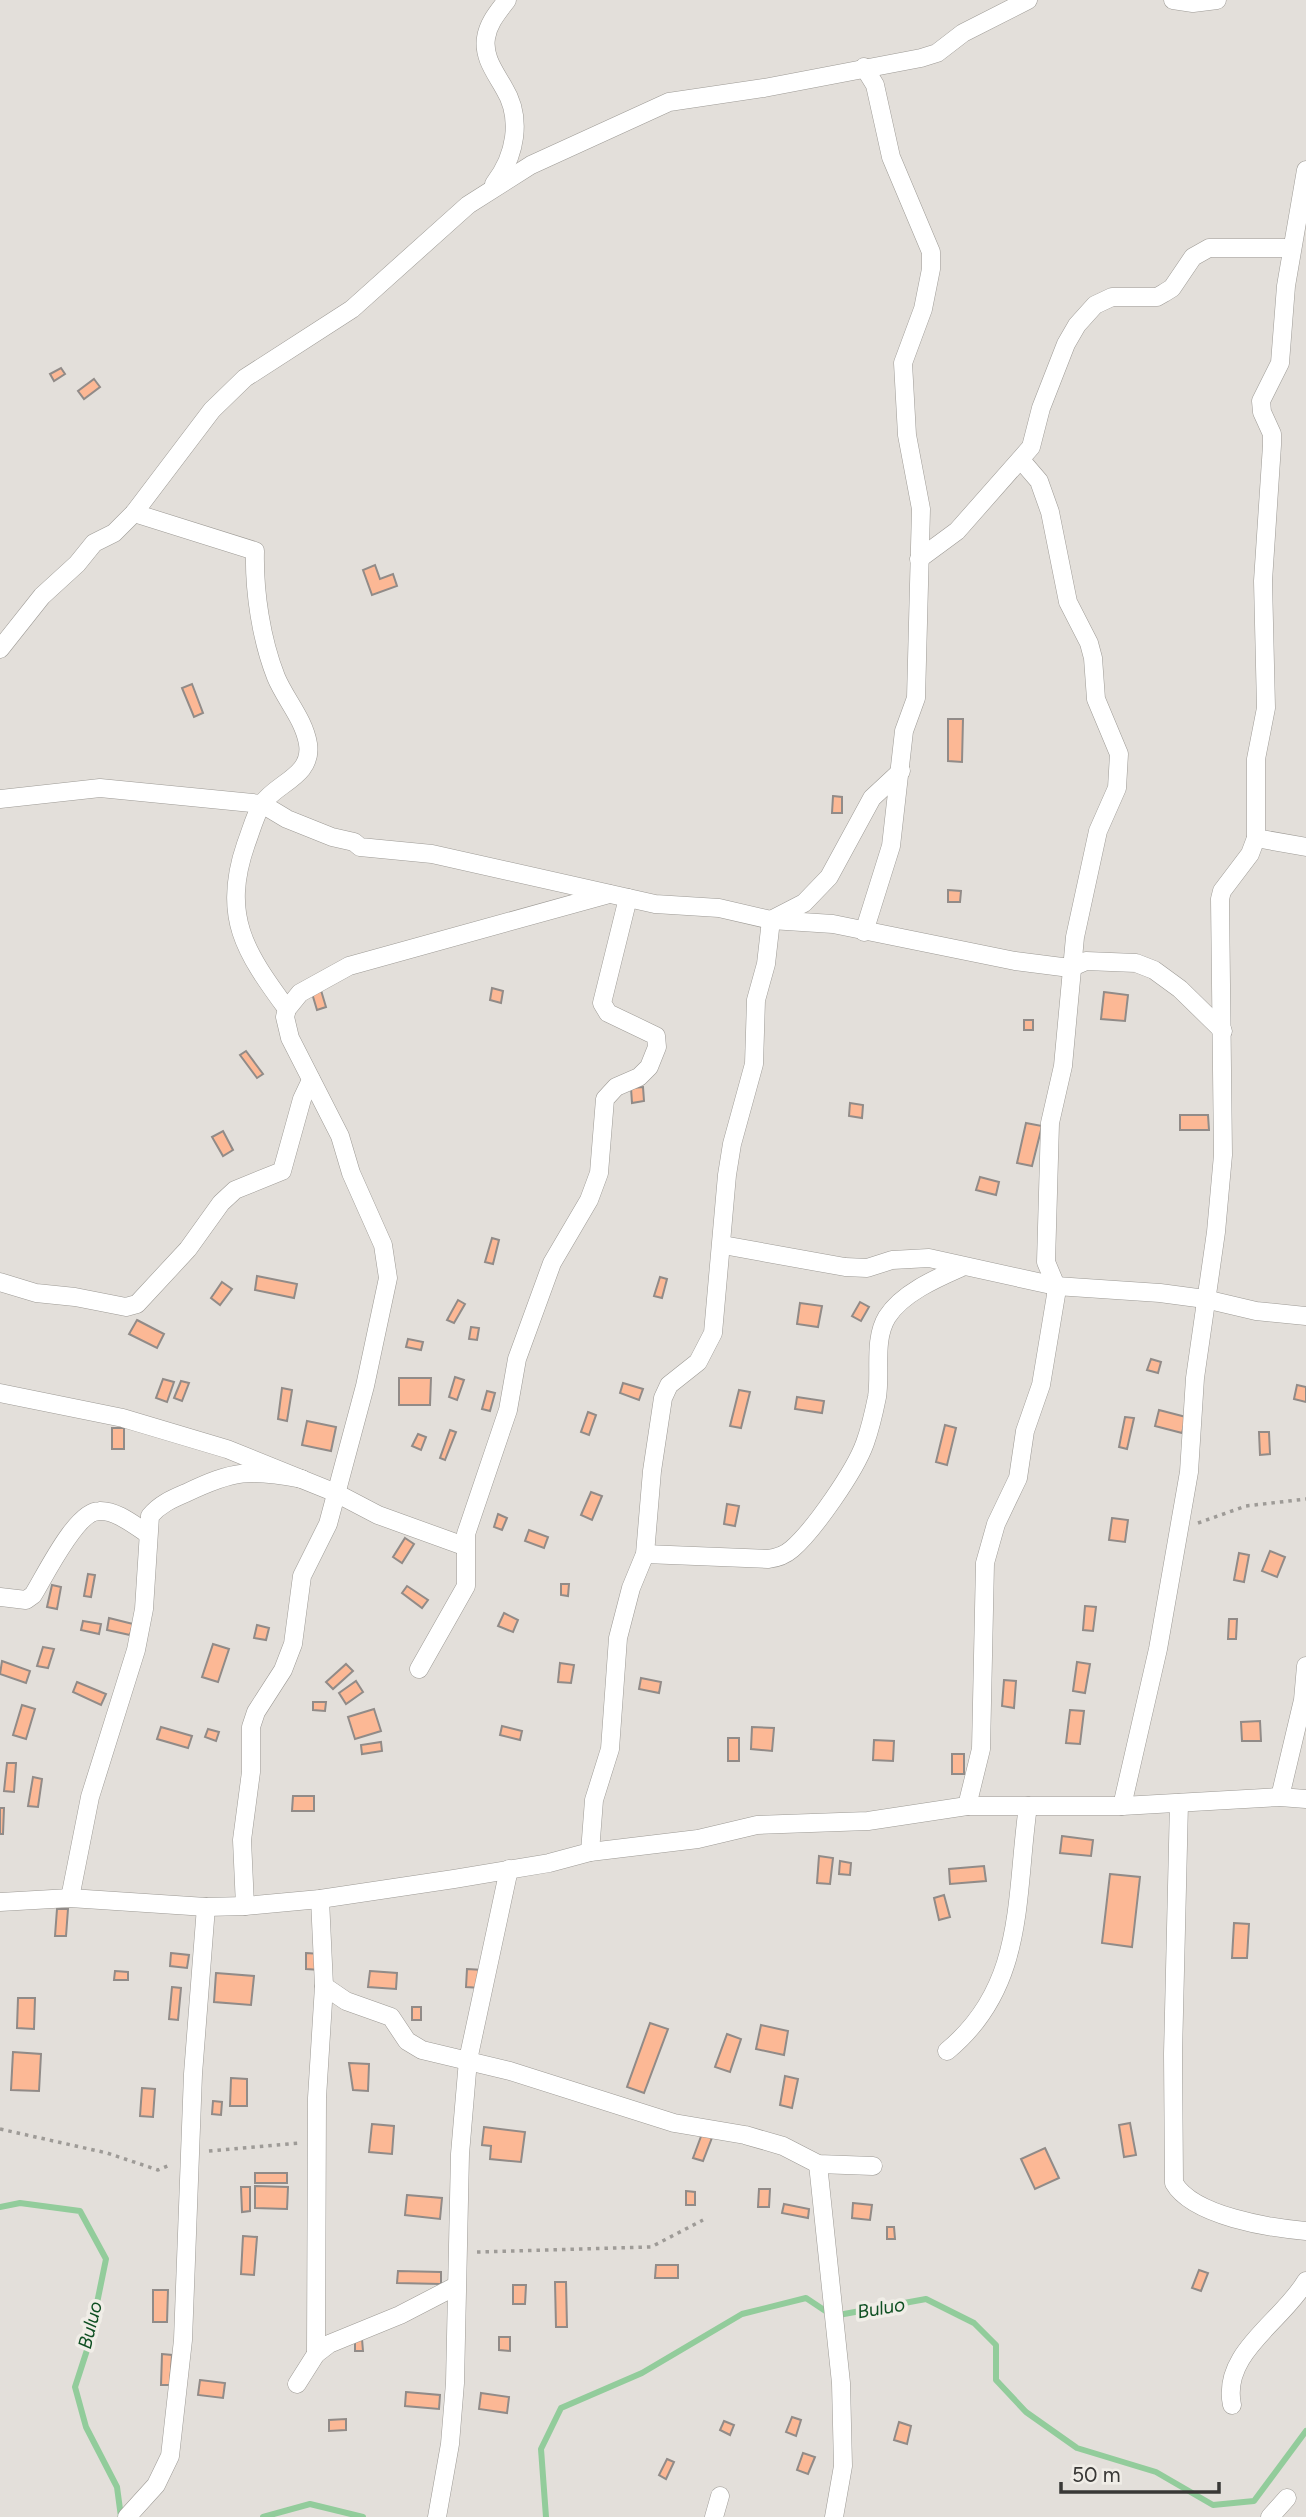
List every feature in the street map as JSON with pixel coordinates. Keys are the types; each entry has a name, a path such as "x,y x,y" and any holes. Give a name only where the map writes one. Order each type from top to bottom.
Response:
{"street":[{"path":"487,192 511,159 514,139 512,104 488,59 485,44 492,18 507,0"},
{"path":"0,649 42,596 94,543 114,533 134,513 212,410 245,378 352,309 468,205 487,192 531,165 669,102 764,88 937,53 963,33 1028,0"},
{"path":"1174,0 1193,3 1217,0"},
{"path":"864,67 875,85 891,157 930,252 931,269 923,309 903,363 906,426 920,509 916,698 906,720 891,846 864,932"},
{"path":"1122,1806 1158,1649 1189,1472 1205,1299 1216,1231 1223,1154 1220,899 1222,891 1251,854 1256,838 1256,759 1266,708 1263,581 1272,434 1262,412 1261,401 1280,363 1282,319 1306,170"},
{"path":"919,559 957,531 1021,460 1034,439 1044,398 1066,344 1077,324 1095,305 1112,298 1157,297 1172,288 1193,257 1209,248 1292,248"},
{"path":"967,1806 981,1749 985,1563 996,1524 1017,1478 1025,1431 1041,1385 1056,1286 1046,1262 1046,1186 1050,1123 1063,1066 1070,968 1098,831 1117,788 1119,754 1096,699 1093,658 1089,643 1068,601 1050,512 1039,481 1021,460"},
{"path":"134,513 255,551 255,584 276,676 296,712 308,745 306,761 294,779 274,791 262,804 241,858 235,884 236,913 243,943 257,970 287,1009"},
{"path":"771,920 804,903 829,877 872,799 901,771"},
{"path":"0,799 100,788 262,804 287,819 332,837 354,842 360,847 432,854 655,904 719,908 771,920 833,924 1015,961 1070,968 1086,961 1145,965 1187,995 1223,1031"},
{"path":"1256,838 1306,847"},
{"path":"245,1906 242,1840 251,1772 251,1727 256,1712 283,1670 293,1644 302,1576 321,1543 336,1493 365,1386 388,1278 383,1245 351,1172 340,1136 290,1038 285,1017 287,1009 300,993 349,966 609,894"},
{"path":"419,1669 466,1586 464,1546 508,1410 517,1359 552,1263 589,1200 599,1173 605,1099 616,1087 639,1077 649,1067 657,1047 656,1036 608,1013 602,1003 628,898"},
{"path":"590,1852 594,1800 610,1749 613,1666 618,1637 631,1588 645,1554 652,1471 663,1398 669,1385 698,1362 713,1333 723,1245 727,1175 754,1064 756,1000 766,964 771,920"},
{"path":"0,1282 36,1293 126,1307 137,1304 188,1249 221,1203 235,1190 282,1171 302,1099 312,1080"},
{"path":"723,1245 867,1268 907,1257 929,1258 1056,1286 1131,1290 1306,1316"},
{"path":"645,1554 768,1559 780,1557 792,1549 836,1493 865,1444 876,1401 880,1339 886,1318 898,1305 920,1289 962,1267"},
{"path":"0,1393 123,1418 228,1448 336,1493 378,1516 464,1546"},
{"path":"69,1898 90,1797 136,1650 144,1609 150,1517 158,1507 211,1480 240,1471 302,1479"},
{"path":"0,1597 26,1600 33,1594 77,1525 90,1513 99,1511 114,1514 148,1534"},
{"path":"1280,1797 1297,1727 1306,1666"},
{"path":"0,1902 69,1898 206,1907 245,1906 320,1899 549,1863 590,1852 698,1839 757,1825 868,1821 967,1806 1122,1806 1280,1797 1306,1799"},
{"path":"1179,1803 1173,2054 1174,2183 1181,2194 1227,2216 1306,2231"},
{"path":"947,2051 979,2019 998,1989 1008,1958 1023,1869 1028,1806"},
{"path":"436,2517 451,2432 460,2154 468,2060 509,1869"},
{"path":"316,2354 317,2141 324,1986 320,1899"},
{"path":"127,2517 156,2484 170,2456 183,2340 190,2154 206,1907"},
{"path":"324,1986 346,2000 391,2017 407,2041 422,2050 562,2086 674,2123 771,2142 818,2165 873,2166"},
{"path":"818,2165 841,2383 843,2466 834,2517"},
{"path":"1232,2405 1228,2387 1236,2364 1298,2295 1306,2280"},
{"path":"297,2384 316,2354 328,2344 412,2310 456,2286"},
{"path":"714,2517 720,2496"},
{"path":"1270,2517 1287,2498"}],"path":[{"path":"1180,1529 1246,1506 1306,1499"},
{"path":"0,2129 107,2153 158,2170 190,2154 317,2141"},
{"path":"457,2253 651,2247 703,2220"}],"building":[{"path":"61,368 65,374 54,381 50,374"},
{"path":"94,379 100,387 84,399 78,391"},
{"path":"375,565 380,579 393,574 397,586 372,595 363,570"},
{"path":"192,684 203,713 194,717 182,688"},
{"path":"948,719 963,719 962,762 948,761"},
{"path":"833,796 842,797 842,813 832,813"},
{"path":"948,890 961,891 960,902 948,902"},
{"path":"320,987 326,1007 317,1010 311,990"},
{"path":"492,988 503,991 501,1003 490,1000"},
{"path":"1104,992 1128,995 1125,1021 1101,1019"},
{"path":"1024,1020 1033,1020 1033,1030 1024,1030"},
{"path":"246,1051 263,1074 257,1078 240,1055"},
{"path":"643,1087 644,1101 632,1103 631,1088"},
{"path":"850,1103 863,1105 862,1118 849,1116"},
{"path":"1180,1115 1208,1115 1209,1130 1180,1130"},
{"path":"1026,1123 1042,1126 1032,1166 1017,1163"},
{"path":"223,1131 233,1150 223,1156 212,1137"},
{"path":"980,1177 999,1182 996,1195 976,1190"},
{"path":"492,1238 499,1240 493,1264 485,1262"},
{"path":"257,1276 297,1284 294,1298 255,1290"},
{"path":"660,1277 667,1279 662,1298 654,1296"},
{"path":"222,1282 232,1289 220,1305 211,1298"},
{"path":"458,1300 465,1304 454,1323 447,1320"},
{"path":"860,1302 869,1307 861,1321 852,1316"},
{"path":"800,1303 822,1306 818,1327 797,1324"},
{"path":"137,1320 164,1334 157,1348 129,1334"},
{"path":"471,1327 479,1328 477,1340 469,1339"},
{"path":"408,1339 423,1342 421,1350 406,1347"},
{"path":"1151,1359 1161,1362 1158,1373 1147,1370"},
{"path":"455,1377 464,1380 457,1400 449,1397"},
{"path":"399,1378 431,1378 430,1405 399,1405"},
{"path":"163,1379 174,1382 167,1402 156,1398"},
{"path":"181,1381 189,1383 182,1401 174,1398"},
{"path":"623,1383 643,1389 639,1400 620,1393"},
{"path":"1297,1385 1306,1387 1306,1402 1294,1399"},
{"path":"282,1388 292,1390 287,1421 278,1419"},
{"path":"739,1390 750,1392 741,1428 730,1426"},
{"path":"487,1391 495,1393 490,1411 482,1409"},
{"path":"797,1397 824,1401 822,1413 795,1409"},
{"path":"1159,1410 1186,1417 1182,1433 1155,1426"},
{"path":"588,1412 596,1415 589,1435 581,1432"},
{"path":"1125,1417 1134,1418 1127,1449 1119,1447"},
{"path":"307,1421 336,1427 331,1451 302,1445"},
{"path":"945,1425 956,1428 947,1465 936,1462"},
{"path":"112,1428 124,1428 124,1449 112,1449"},
{"path":"450,1430 456,1432 445,1460 440,1458"},
{"path":"1259,1432 1269,1432 1270,1454 1260,1455"},
{"path":"418,1434 426,1437 421,1450 412,1446"},
{"path":"591,1492 602,1496 592,1520 581,1515"},
{"path":"727,1504 739,1506 735,1526 724,1524"},
{"path":"498,1514 507,1518 502,1530 494,1527"},
{"path":"1112,1518 1128,1520 1125,1542 1109,1540"},
{"path":"529,1530 548,1537 544,1548 525,1541"},
{"path":"405,1538 414,1544 402,1563 393,1557"},
{"path":"1270,1551 1285,1557 1277,1577 1262,1571"},
{"path":"1239,1553 1249,1555 1244,1582 1234,1580"},
{"path":"88,1574 95,1575 91,1597 84,1596"},
{"path":"561,1584 569,1584 568,1596 561,1595"},
{"path":"52,1585 61,1587 57,1609 47,1607"},
{"path":"407,1586 428,1600 422,1608 402,1593"},
{"path":"1085,1606 1096,1607 1093,1631 1083,1630"},
{"path":"504,1613 518,1620 513,1632 498,1626"},
{"path":"109,1618 133,1624 130,1635 107,1630"},
{"path":"1229,1619 1237,1619 1236,1639 1228,1639"},
{"path":"83,1621 101,1624 99,1634 81,1630"},
{"path":"257,1625 269,1628 266,1640 254,1638"},
{"path":"213,1644 229,1649 218,1682 202,1677"},
{"path":"43,1647 54,1649 48,1668 37,1666"},
{"path":"2,1661 30,1671 26,1683 0,1674"},
{"path":"1077,1662 1090,1664 1085,1693 1073,1691"},
{"path":"560,1663 574,1665 571,1683 558,1682"},
{"path":"346,1664 353,1671 333,1689 326,1682"},
{"path":"641,1678 661,1682 659,1693 639,1689"},
{"path":"1004,1680 1016,1681 1014,1708 1002,1706"},
{"path":"356,1681 363,1692 346,1704 339,1693"},
{"path":"77,1682 106,1694 101,1705 73,1692"},
{"path":"313,1702 326,1702 325,1711 313,1710"},
{"path":"22,1705 35,1709 26,1739 13,1735"},
{"path":"374,1709 381,1731 355,1739 348,1717"},
{"path":"1070,1710 1084,1711 1080,1744 1066,1743"},
{"path":"1260,1721 1261,1741 1242,1741 1241,1722"},
{"path":"502,1726 522,1731 520,1740 500,1735"},
{"path":"161,1727 192,1736 188,1748 157,1739"},
{"path":"752,1727 774,1728 772,1751 751,1749"},
{"path":"208,1729 219,1732 216,1741 205,1737"},
{"path":"728,1738 739,1738 739,1761 728,1761"},
{"path":"874,1740 894,1741 893,1761 873,1760"},
{"path":"381,1742 382,1751 362,1754 361,1745"},
{"path":"952,1754 964,1754 964,1774 952,1774"},
{"path":"7,1763 16,1763 14,1792 4,1791"},
{"path":"33,1777 42,1779 38,1807 28,1806"},
{"path":"293,1796 314,1796 314,1811 292,1811"},
{"path":"0,1808 4,1808 3,1834 0,1834"},
{"path":"1062,1836 1093,1840 1091,1856 1060,1853"},
{"path":"819,1856 833,1858 830,1884 817,1883"},
{"path":"840,1861 851,1863 850,1875 839,1874"},
{"path":"984,1866 986,1881 950,1884 949,1869"},
{"path":"1110,1874 1140,1877 1132,1947 1102,1943"},
{"path":"944,1895 950,1917 939,1920 934,1898"},
{"path":"57,1909 68,1909 66,1936 55,1936"},
{"path":"1234,1923 1249,1924 1247,1958 1232,1958"},
{"path":"171,1953 189,1955 187,1968 170,1966"},
{"path":"306,1953 321,1954 321,1970 306,1969"},
{"path":"467,1969 483,1970 481,1988 466,1987"},
{"path":"115,1971 128,1972 128,1980 114,1980"},
{"path":"370,1971 397,1973 396,1989 368,1987"},
{"path":"216,1973 254,1976 251,2005 214,2002"},
{"path":"172,1987 181,1988 178,2020 169,2019"},
{"path":"18,1998 35,1998 34,2029 17,2028"},
{"path":"412,2007 421,2007 421,2020 412,2020"},
{"path":"650,2023 668,2029 644,2093 627,2087"},
{"path":"761,2025 788,2031 784,2055 756,2049"},
{"path":"727,2034 741,2039 730,2072 715,2067"},
{"path":"13,2052 41,2054 39,2091 11,2090"},
{"path":"349,2063 369,2064 368,2091 353,2090"},
{"path":"785,2076 798,2079 792,2108 780,2105"},
{"path":"231,2078 247,2079 247,2106 230,2106"},
{"path":"142,2088 155,2089 153,2117 140,2116"},
{"path":"213,2101 222,2102 221,2115 212,2114"},
{"path":"1130,2123 1136,2155 1124,2157 1119,2125"},
{"path":"372,2124 394,2126 392,2154 369,2152"},
{"path":"484,2127 525,2132 521,2162 490,2159 491,2146 482,2145"},
{"path":"703,2131 713,2135 703,2161 693,2158"},
{"path":"1045,2148 1059,2178 1035,2189 1021,2159"},
{"path":"255,2173 287,2173 287,2183 255,2183"},
{"path":"255,2186 288,2187 287,2209 255,2208"},
{"path":"241,2187 250,2187 250,2211 242,2212"},
{"path":"759,2189 770,2189 769,2207 758,2207"},
{"path":"686,2191 695,2192 695,2205 686,2205"},
{"path":"407,2195 442,2198 440,2219 405,2215"},
{"path":"853,2203 872,2205 870,2220 852,2218"},
{"path":"784,2204 809,2209 808,2218 782,2213"},
{"path":"887,2227 894,2227 895,2239 887,2239"},
{"path":"243,2236 257,2237 254,2275 241,2274"},
{"path":"656,2265 678,2265 678,2278 655,2278"},
{"path":"1199,2270 1208,2273 1201,2291 1192,2288"},
{"path":"398,2271 441,2272 441,2284 397,2283"},
{"path":"555,2282 566,2282 567,2327 556,2327"},
{"path":"513,2285 526,2285 525,2304 513,2304"},
{"path":"153,2290 168,2290 167,2322 153,2322"},
{"path":"499,2337 510,2337 510,2351 499,2350"},
{"path":"355,2339 362,2339 363,2351 355,2351"},
{"path":"162,2354 172,2355 170,2385 161,2385"},
{"path":"200,2380 225,2383 223,2398 198,2395"},
{"path":"406,2392 440,2395 439,2409 405,2406"},
{"path":"481,2393 509,2397 507,2413 479,2409"},
{"path":"792,2417 801,2420 796,2436 786,2432"},
{"path":"346,2419 346,2430 329,2431 329,2420"},
{"path":"724,2421 734,2425 730,2435 720,2430"},
{"path":"899,2422 911,2426 907,2444 894,2440"},
{"path":"803,2453 815,2457 808,2474 797,2470"},
{"path":"667,2459 674,2462 666,2479 659,2475"}],"waterway":[{"name":"Buluo","path":"0,2207 20,2203 80,2211 106,2259 88,2347 75,2387 86,2427 117,2487 121,2517"},
{"name":"Buluo","path":"546,2517 541,2449 561,2408 642,2373 742,2314 806,2298 833,2316 926,2299 974,2323 996,2345 996,2380 1026,2412 1077,2448 1156,2472 1213,2505 1254,2501 1306,2431"},
{"name":"Buluo","path":"263,2517 310,2504 363,2517"}]}
